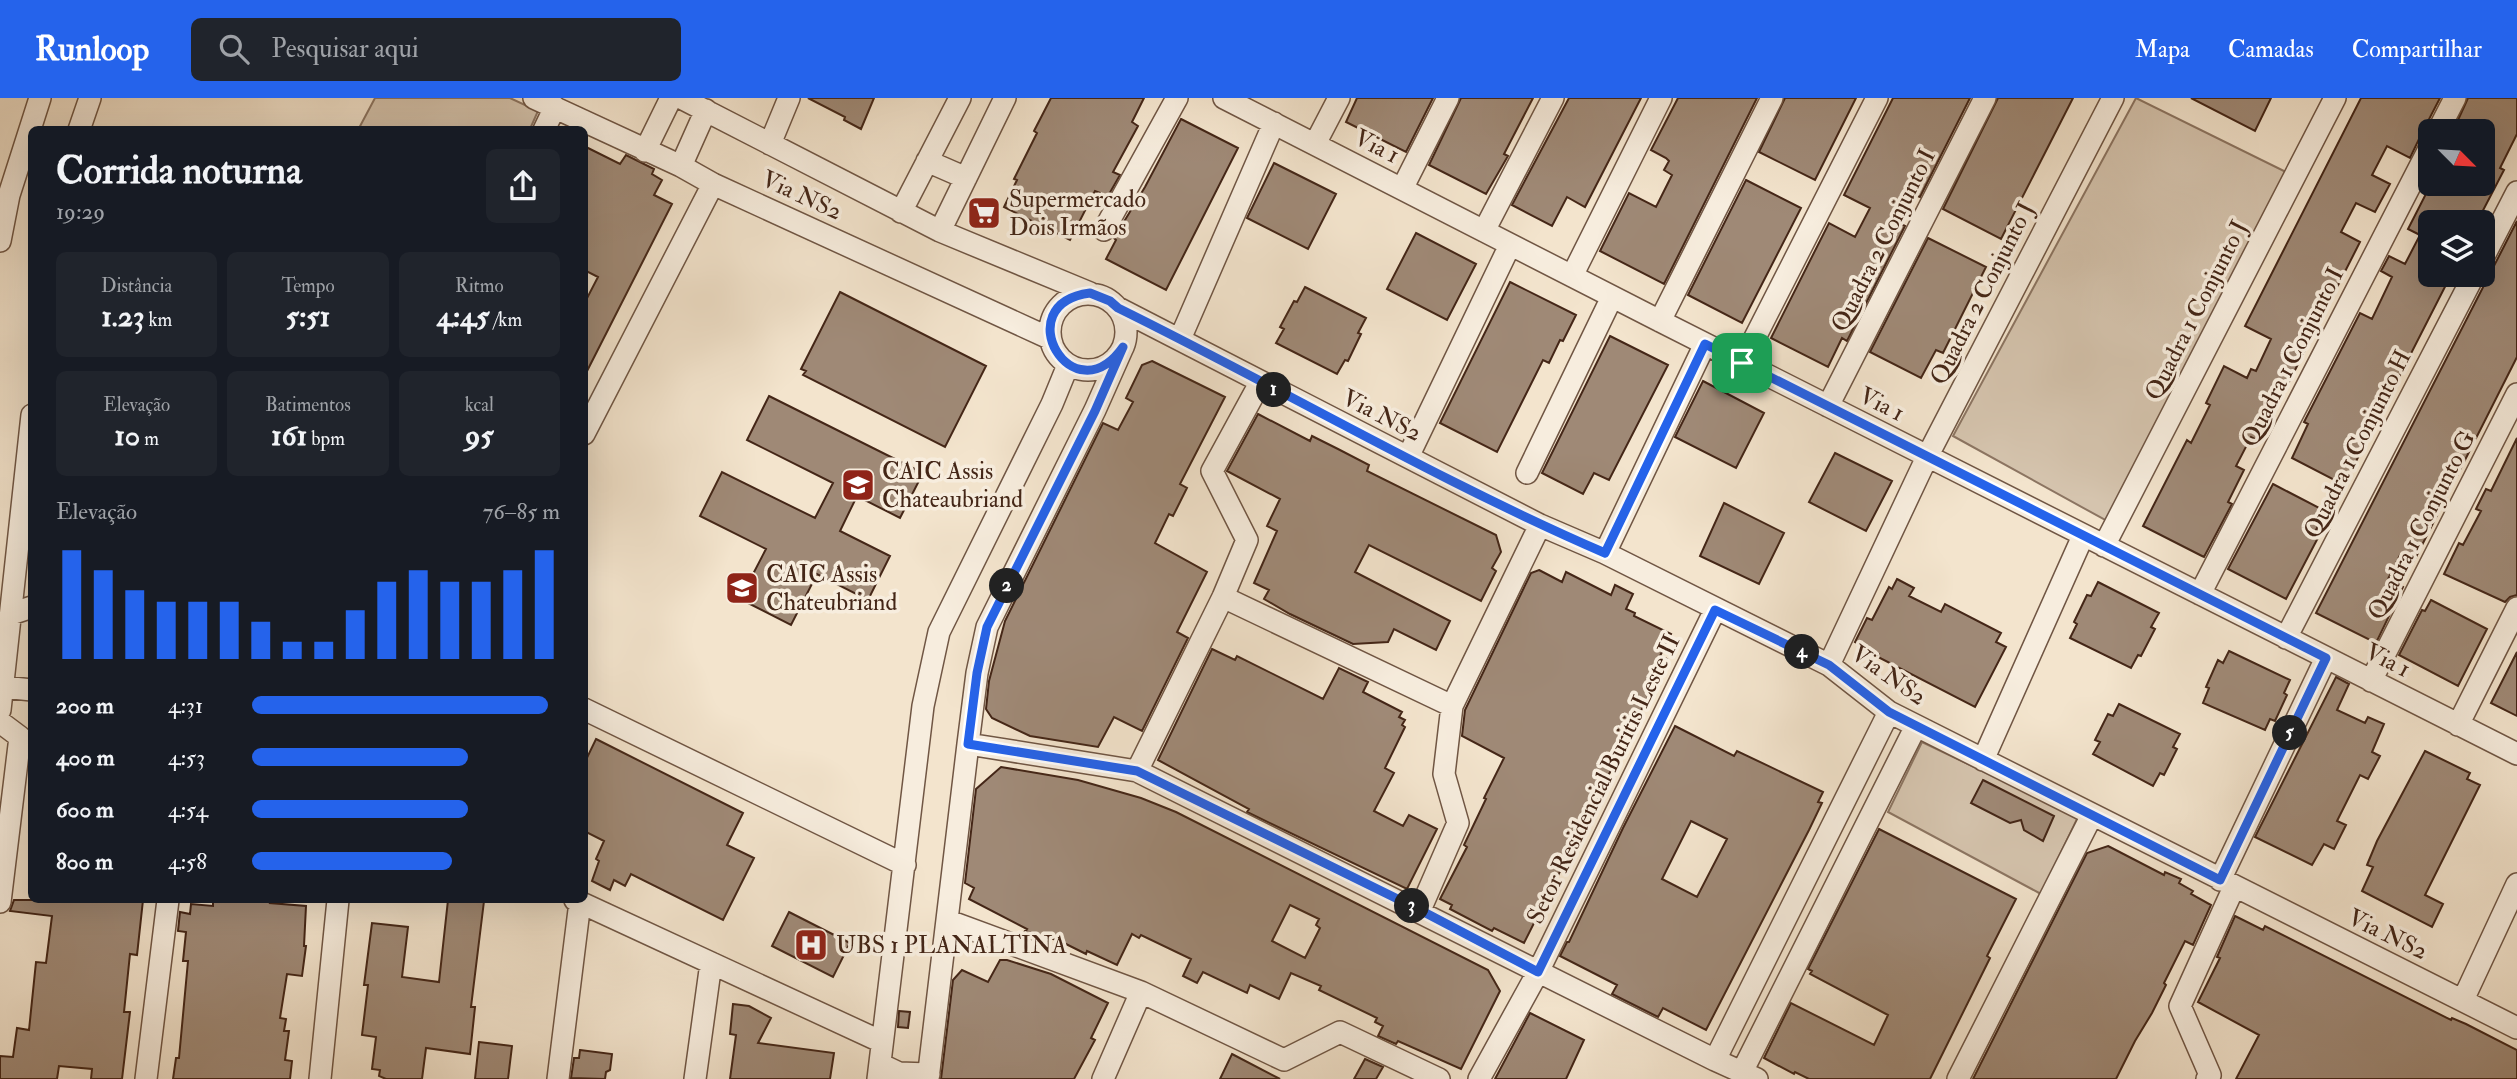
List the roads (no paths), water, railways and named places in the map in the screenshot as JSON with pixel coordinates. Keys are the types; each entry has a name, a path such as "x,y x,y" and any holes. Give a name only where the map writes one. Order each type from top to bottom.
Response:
{"street":[{"path":"31,126 40,98"},
{"path":"80,126 90,98"},
{"name":"Via NS2","path":"534,98 681,166 713,184 1049,338"},
{"path":"645,151 671,98"},
{"name":"Via NS2","path":"681,98 940,231 1090,293"},
{"path":"769,144 789,98"},
{"path":"901,212 960,98"},
{"path":"940,231 1005,98"},
{"path":"1104,230 1177,98"},
{"path":"1315,144 1339,98"},
{"path":"1402,189 1448,98"},
{"path":"1484,231 1553,98"},
{"path":"1572,276 1661,98"},
{"path":"1660,321 1772,98"},
{"path":"1742,363 1877,98"},
{"name":"Quadra 2 Conjunto I","path":"1828,406 1985,98"},
{"name":"Quadra 2 Conjunto J","path":"1829,665 1927,457 2113,98"},
{"name":"Quadra 1 Conjunto J","path":"2104,546 2335,98"},
{"path":"2444,119 2455,98"},
{"name":"Via 1","path":"1229,99 1612,297 2517,754"},
{"path":"546,126 555,107"},
{"path":"681,166 706,110"},
{"path":"1180,338 1275,123"},
{"path":"0,241 9,195 28,133"},
{"path":"0,169 20,157"},
{"path":"927,161 965,178"},
{"name":"Quadra 1 Conjunto I","path":"2200,594 2418,170"},
{"path":"588,426 713,184"},
{"path":"2495,235 2517,192"},
{"path":"1408,457 1510,245"},
{"name":"Quadra 1 Conjunto H","path":"2287,638 2468,287"},
{"path":"1068,365 1052,404 939,632 923,706 879,1071 929,1076 977,673 987,627 1095,411 1123,347 1126,334 1124,320 1118,308 1110,301 1090,293 1077,295 1064,301 1055,311 1049,338 1055,354 1068,365 1083,370 1099,369 1113,360 1123,347"},
{"path":"1527,473 1612,297"},
{"name":"Via NS2","path":"1118,308 1540,525 1605,553 1829,665 1889,712 2517,1028"},
{"path":"1605,553 1705,344"},
{"path":"1137,771 1223,597 1247,540 1212,471 1260,383"},
{"name":"Quadra 1 Conjunto G","path":"2371,681 2517,394"},
{"path":"0,710 28,451"},
{"path":"1420,910 1458,823 1444,774 1452,706 1540,525"},
{"path":"1983,760 2083,536"},
{"path":"1223,597 1452,706"},
{"path":"10,614 28,608"},
{"path":"2458,725 2517,608"},
{"name":"Setor Residencial Buritis Leste II","path":"1479,1079 1538,972 1715,610"},
{"path":"2207,1079 2210,1074 2180,1006 2227,884 2326,658"},
{"path":"3,687 28,690"},
{"path":"588,711 905,865"},
{"path":"1715,1060 1889,712"},
{"path":"0,722 20,737 0,902"},
{"path":"968,744 1137,771 1750,1076 1916,726"},
{"path":"1958,1079 2092,815"},
{"path":"2463,1000 2517,884"},
{"path":"146,1079 169,903"},
{"path":"320,1079 338,903"},
{"path":"558,1079 578,903"},
{"path":"582,903 882,1042"},
{"path":"948,921 1141,992 1284,1060 1340,1032 1439,1079"},
{"path":"695,1079 711,963"},
{"path":"1103,1079 1141,992"}],"place":[{"name":"Supermercado Dois Irmãos","path":"984,213"},
{"name":"CAIC Assis Chateaubriand","path":"858,485"},
{"name":"CAIC Assis Chateubriand","path":"742,588"},
{"name":"UBS 1 PLANALTINA","path":"811,945"}]}
